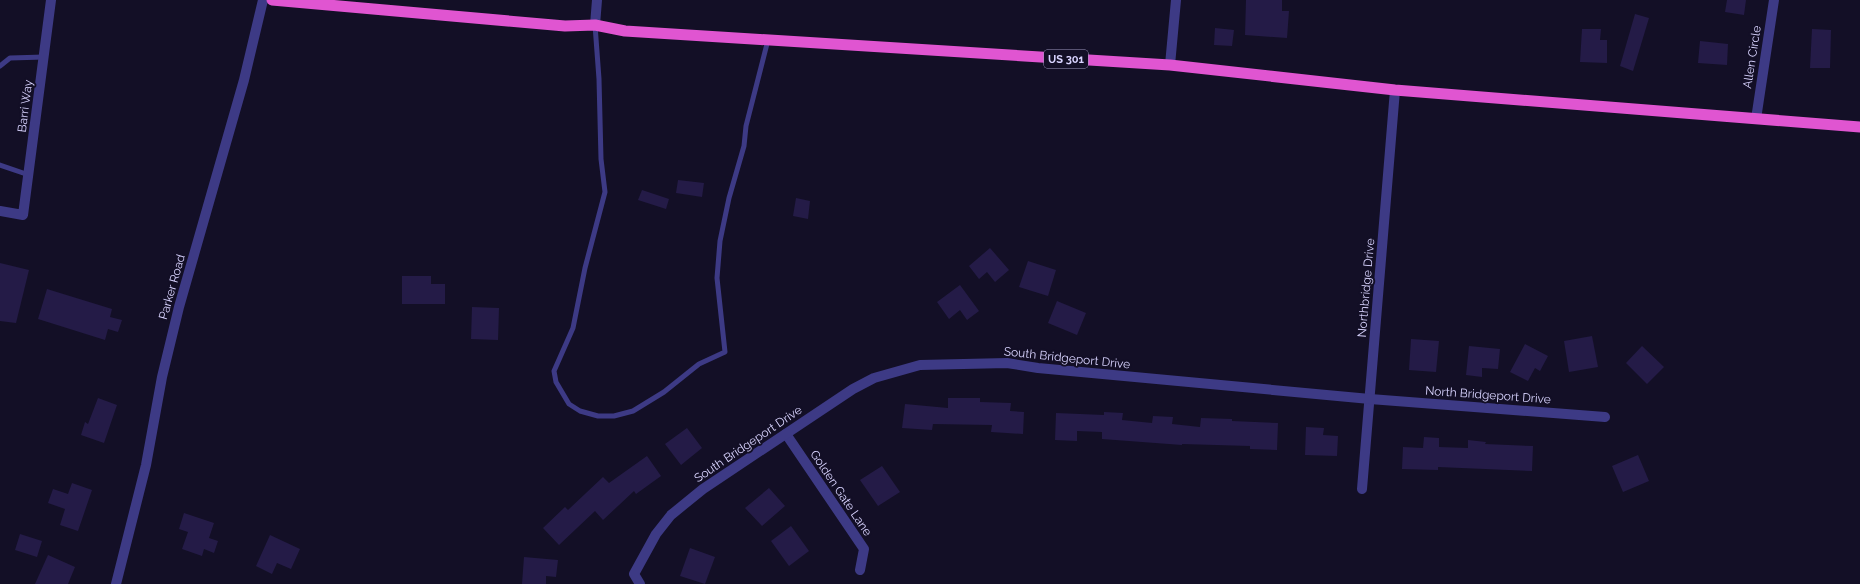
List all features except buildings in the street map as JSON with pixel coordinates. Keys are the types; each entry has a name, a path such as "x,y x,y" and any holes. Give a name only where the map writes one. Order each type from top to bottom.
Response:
{"highway":[{"name":"US 301","path":"272,0 305,1 565,26 595,25 625,31 1170,65 1395,90 1860,127"}],"street":[{"name":"Barri Way","path":"0,211 23,215 52,0"},
{"name":"Parker Road","path":"116,584 146,465 162,377 179,307 244,80 263,0"},
{"path":"595,25 597,0"},
{"path":"1170,65 1176,0"},
{"name":"Allen Circle","path":"1756,119 1774,0"},
{"name":"Northbridge Drive","path":"1362,489 1395,90"},
{"name":"South Bridgeport Drive","path":"640,584 634,574 656,534 671,514 704,489 853,389 874,378 920,366 1007,364 1370,399"},
{"name":"North Bridgeport Drive","path":"1370,399 1605,417"},
{"name":"Golden Gate Lane","path":"786,434 864,549 860,570"}],"lane":[{"path":"595,25 599,79 601,159 605,192 585,268 573,328 554,371 556,382 569,404 580,411 598,416 614,416 633,412 664,392 699,364 725,352 716,278 720,241 729,198 744,146 746,126 768,40"},
{"path":"0,66 10,58 44,57"},
{"path":"0,165 29,175"}]}
